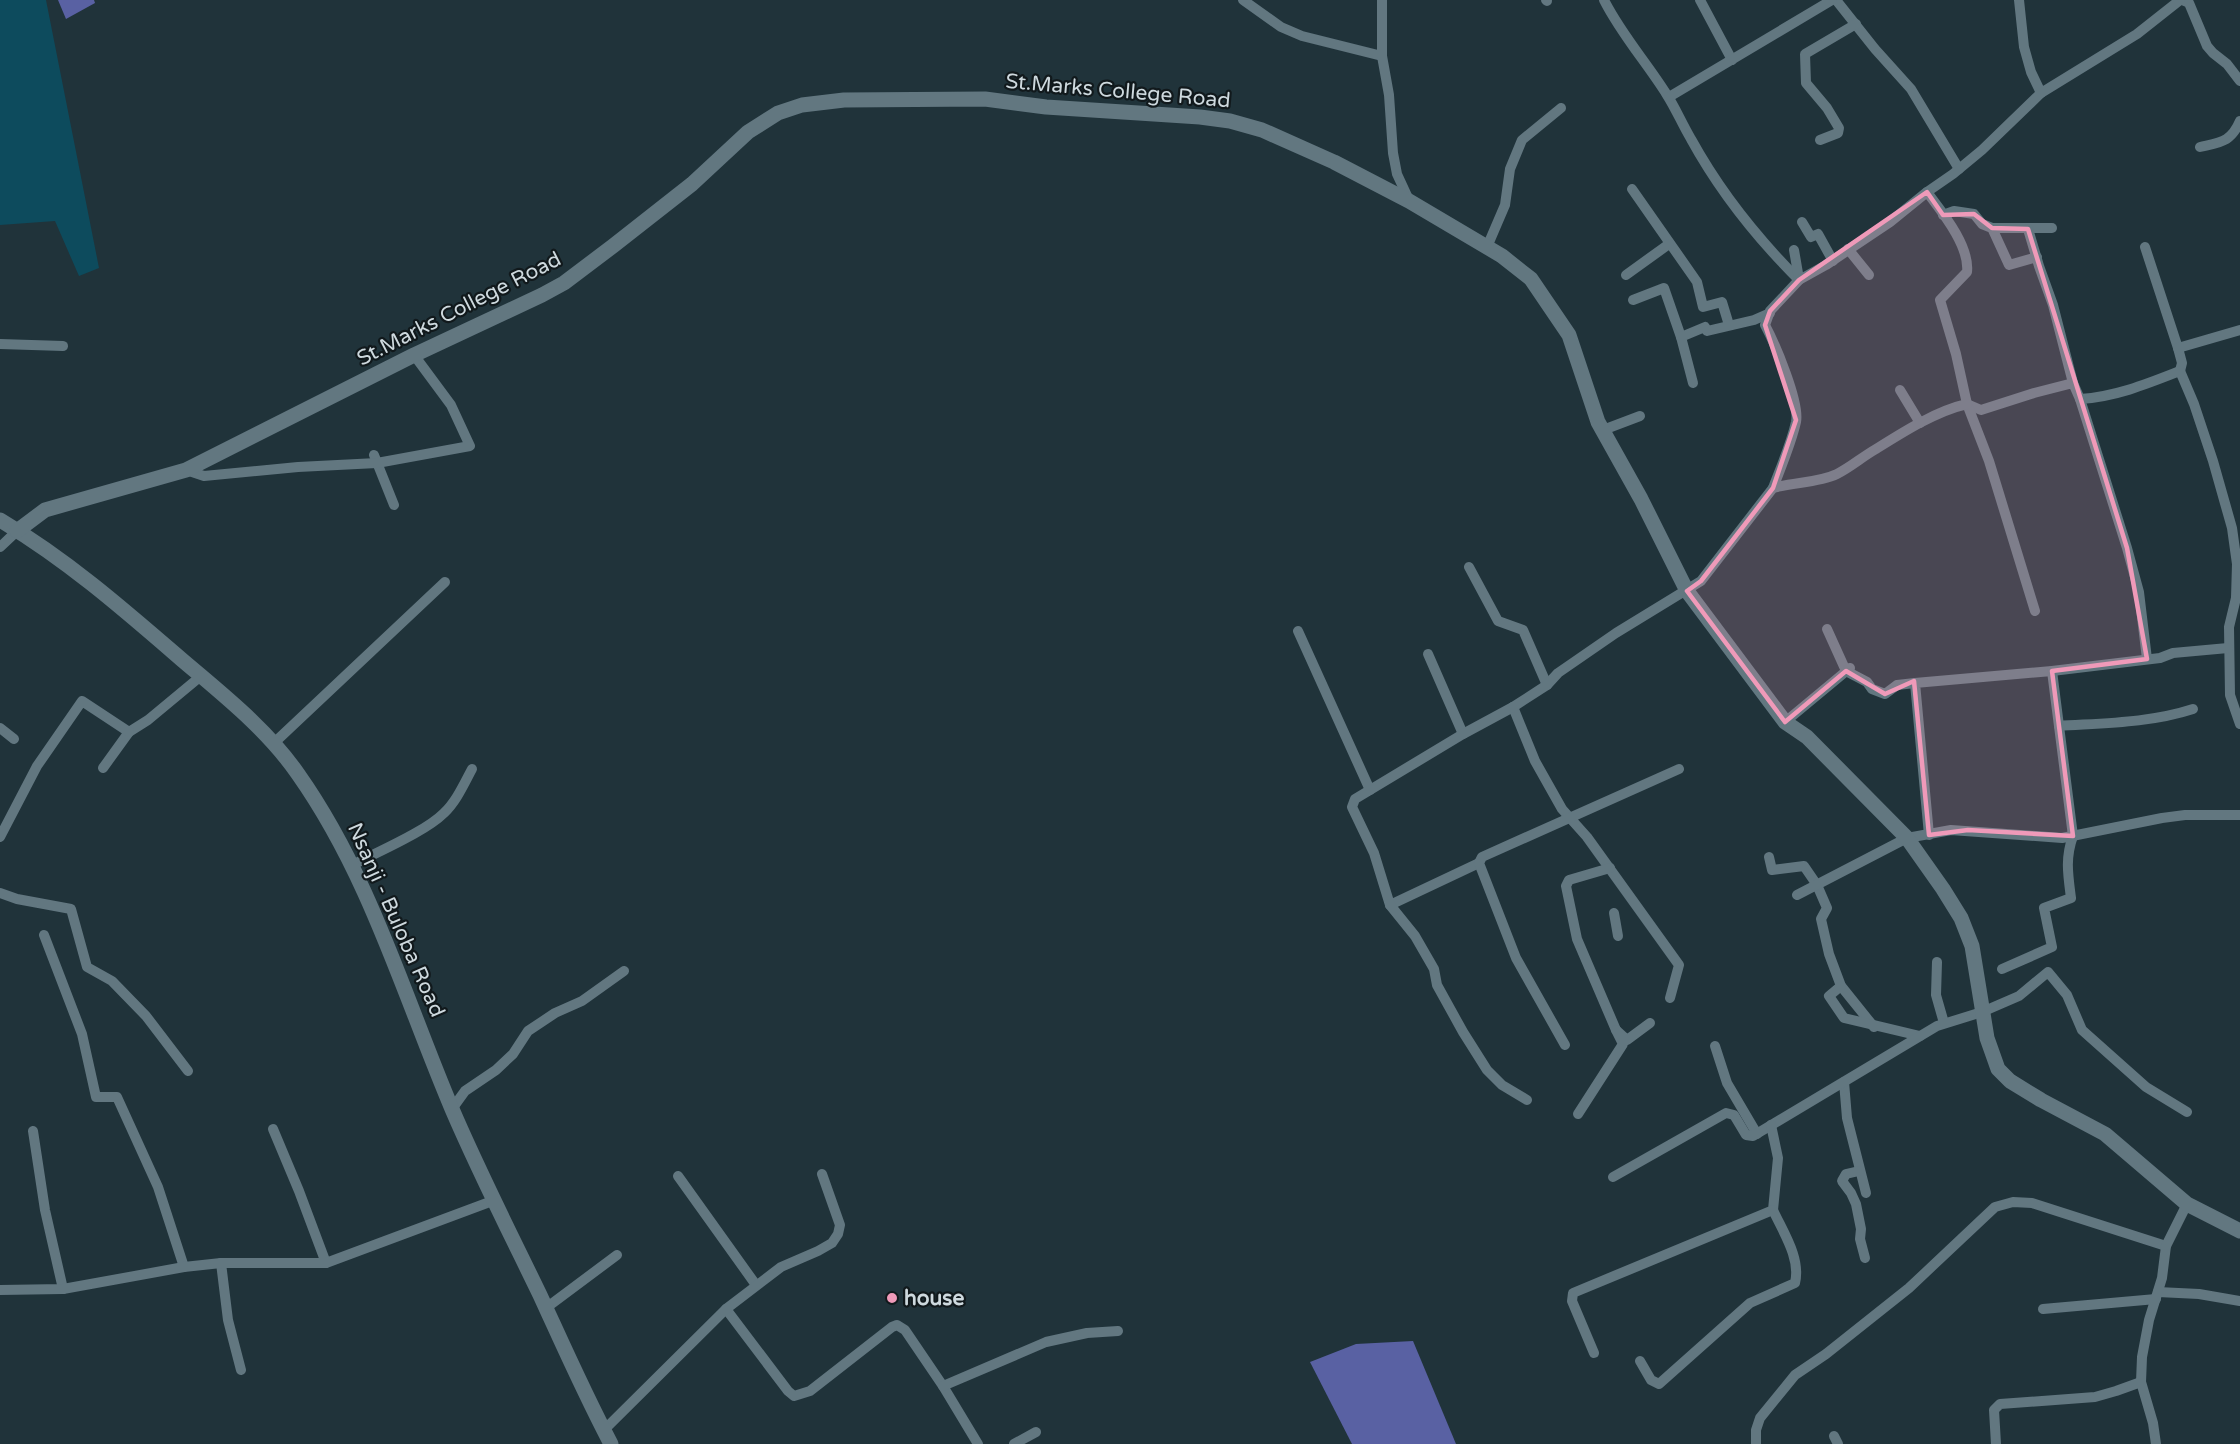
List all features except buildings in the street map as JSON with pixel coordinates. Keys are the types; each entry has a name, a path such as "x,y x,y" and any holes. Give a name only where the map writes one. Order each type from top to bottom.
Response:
{"main road":[{"name":"St.Marks College Road","path":"17,531 45,510 186,470 414,355 564,283 692,184 748,132 778,113 802,105 843,100 985,99 1046,107 1230,121 1272,134 1334,162 1409,201 1488,247 1531,279 1569,335 1598,422 1641,499 1687,591 1785,722 1808,737 1907,838 1961,918 1972,946 1982,1012 1998,1069 2010,1080 2041,1100 2105,1134 2187,1204 2240,1231"},
{"name":"Nsanji - Buloba Road","path":"0,520 57,556 95,585 201,676 274,743 297,772 328,819 353,865 452,1109 607,1437"}],"street":[{"path":"1243,0 1281,27 1302,36 1382,56"},
{"path":"1382,0 1382,56 1389,96 1393,153 1397,174 1409,201"},
{"path":"1604,0 1614,19 1669,97 1690,138 1718,182 1771,252 1799,279"},
{"path":"1700,0 1732,60"},
{"path":"1669,97 1832,0"},
{"path":"1836,0 1875,50 1911,89 1959,169"},
{"path":"2019,0 2024,47 2031,72 2041,93"},
{"path":"1527,1100 1502,1085 1487,1070 1437,985 1434,969 1415,936 1390,906 1374,853 1352,807 1355,799 1462,734 1513,707 1547,685 1558,673 1616,633 1701,581 1773,488 1796,420 1779,353 1765,325 1770,314 1799,279 1833,261 1890,222 1959,169 2041,93 2137,34 2181,0 2189,3 2213,53 2228,64 2240,81"},
{"path":"1820,140 1838,133 1839,128 1827,108 1806,83 1805,54 1856,24"},
{"path":"1488,247 1505,205 1510,169 1522,140 1561,108"},
{"path":"2200,147 2225,141 2235,133 2240,121"},
{"path":"1632,189 1697,282 1703,306 1722,302 1729,325"},
{"path":"1927,192 1961,244 1968,260 1967,272 1940,300 1956,354 1967,404 1989,461 2035,610"},
{"path":"1943,215 1954,211 1974,214 1982,224 1992,228 2052,228"},
{"path":"1802,222 1811,237 1818,234 1833,261"},
{"path":"1992,228 2009,265 2037,257"},
{"path":"2028,229 2053,305 2073,383 2127,548 2139,592 2147,659"},
{"path":"1626,275 1669,244"},
{"path":"2145,247 2178,348 2182,363 2180,371 2213,461 2232,528 2238,598 2229,627 2228,648 2230,695 2240,724"},
{"path":"1848,249 1869,275"},
{"path":"1794,250 1799,279"},
{"path":"1633,300 1664,288 1681,337 1693,383"},
{"path":"1681,337 1705,327 1707,331 1770,314"},
{"path":"2178,348 2240,330"},
{"path":"0,344 63,346"},
{"path":"186,470 204,476 376,459 470,446 451,405 414,355"},
{"path":"2080,399 2099,398 2180,371"},
{"path":"1773,488 1833,476 1850,468 1876,449 1920,423 1967,404 1981,410 2073,383"},
{"path":"1900,390 1920,423"},
{"path":"1603,430 1641,416"},
{"path":"376,459 394,505"},
{"path":"0,547 17,531"},
{"path":"1469,567 1498,621 1523,630 1547,685"},
{"path":"274,743 445,582"},
{"path":"1827,629 1849,669 1867,682 1872,689 1885,694 1897,686 1915,683 2052,671 2160,658 2173,653 2228,648"},
{"path":"1298,632 1370,790"},
{"path":"1428,654 1462,734"},
{"path":"1785,722 1849,669"},
{"path":"2002,969 2052,947 2044,908 2071,898 2066,865 2067,852 2073,836 2052,671"},
{"path":"103,768 129,732 148,720 201,676"},
{"path":"1915,683 1929,835"},
{"path":"0,837 37,766 82,701 129,732"},
{"path":"1513,707 1535,761 1562,809 1572,817 1679,965 1670,998"},
{"path":"2059,726 2136,721 2193,709"},
{"path":"0,728 14,739"},
{"path":"1390,906 1479,863 1482,857 1679,769"},
{"path":"353,865 424,827 444,813 472,770"},
{"path":"1797,895 1907,838 1951,830 2044,838 2073,836 2186,815 2240,815"},
{"path":"1769,857 1772,870 1804,866 1817,885 1827,908 1821,919 1829,954 1841,986 1874,1026"},
{"path":"1479,863 1516,958 1565,1045"},
{"path":"1578,1114 1623,1044 1577,939 1566,886 1569,880 1610,868"},
{"path":"0,893 17,899 71,909 87,967 112,981 146,1016 188,1071"},
{"path":"1614,913 1618,936"},
{"path":"44,935 82,1034 96,1098 117,1097 158,1187 184,1267"},
{"path":"1937,962 1936,995 1944,1023"},
{"path":"452,1109 465,1091 496,1070 513,1054 528,1031 555,1013 582,1001 624,971"},
{"path":"1613,1177 1726,1113 1734,1115 1746,1135 1753,1136 1944,1023 1982,1012 2019,996 2048,972 2067,995 2082,1030 2146,1087 2187,1112"},
{"path":"1841,986 1829,996 1844,1018 1920,1036"},
{"path":"1616,1030 1627,1040 1650,1023"},
{"path":"1715,1046 1727,1083 1757,1134"},
{"path":"1844,1082 1847,1118 1866,1193"},
{"path":"1640,1361 1651,1380 1659,1384 1750,1303 1795,1283 1797,1272 1794,1254 1773,1210 1778,1158 1771,1125"},
{"path":"273,1129 326,1263"},
{"path":"33,1131 45,1210 63,1289"},
{"path":"1859,1171 1846,1174 1842,1181 1856,1204 1861,1229 1860,1239 1865,1258"},
{"path":"607,1437 726,1308 782,1267 832,1243 838,1234 840,1225 822,1174"},
{"path":"678,1176 756,1285"},
{"path":"0,1290 63,1289 184,1267 221,1263 326,1263 495,1200"},
{"path":"1756,1444 1755,1430 1760,1418 1795,1375 1826,1354 1909,1288 1995,1207 2013,1202 2032,1203 2166,1246"},
{"path":"2156,1444 2141,1382 2142,1357 2148,1320 2157,1295 2166,1246 2187,1204"},
{"path":"1594,1353 1572,1301 1573,1293 1773,1210"},
{"path":"546,1308 617,1255"},
{"path":"221,1263 228,1320 241,1370"},
{"path":"2043,1309 2157,1295 2199,1294 2240,1301"},
{"path":"726,1308 794,1396 810,1391 897,1325 905,1330 943,1386 978,1444"},
{"path":"943,1386 1046,1342 1087,1333 1118,1331"},
{"path":"1996,1444 1994,1410 2000,1404 2095,1397 2141,1382"},
{"path":"1014,1444 1036,1432"}],"highlighted area":[{"path":"1927,192 1943,215 1974,214 1992,228 2028,229 2127,548 2147,659 2052,671 2073,836 1968,830 1929,835 1914,681 1885,694 1846,671 1785,722 1687,591 1701,581 1773,488 1796,420 1765,325 1770,311 1799,280"}],"shaded area":[{"path":"0,0 46,0 99,268 79,276 55,221 0,225"}],"water":[{"path":"58,0 94,0 95,3 66,19"},
{"path":"1413,1341 1456,1444 1352,1444 1310,1362 1356,1344"}],"place":[{"name":"house","path":"892,1298"}]}
